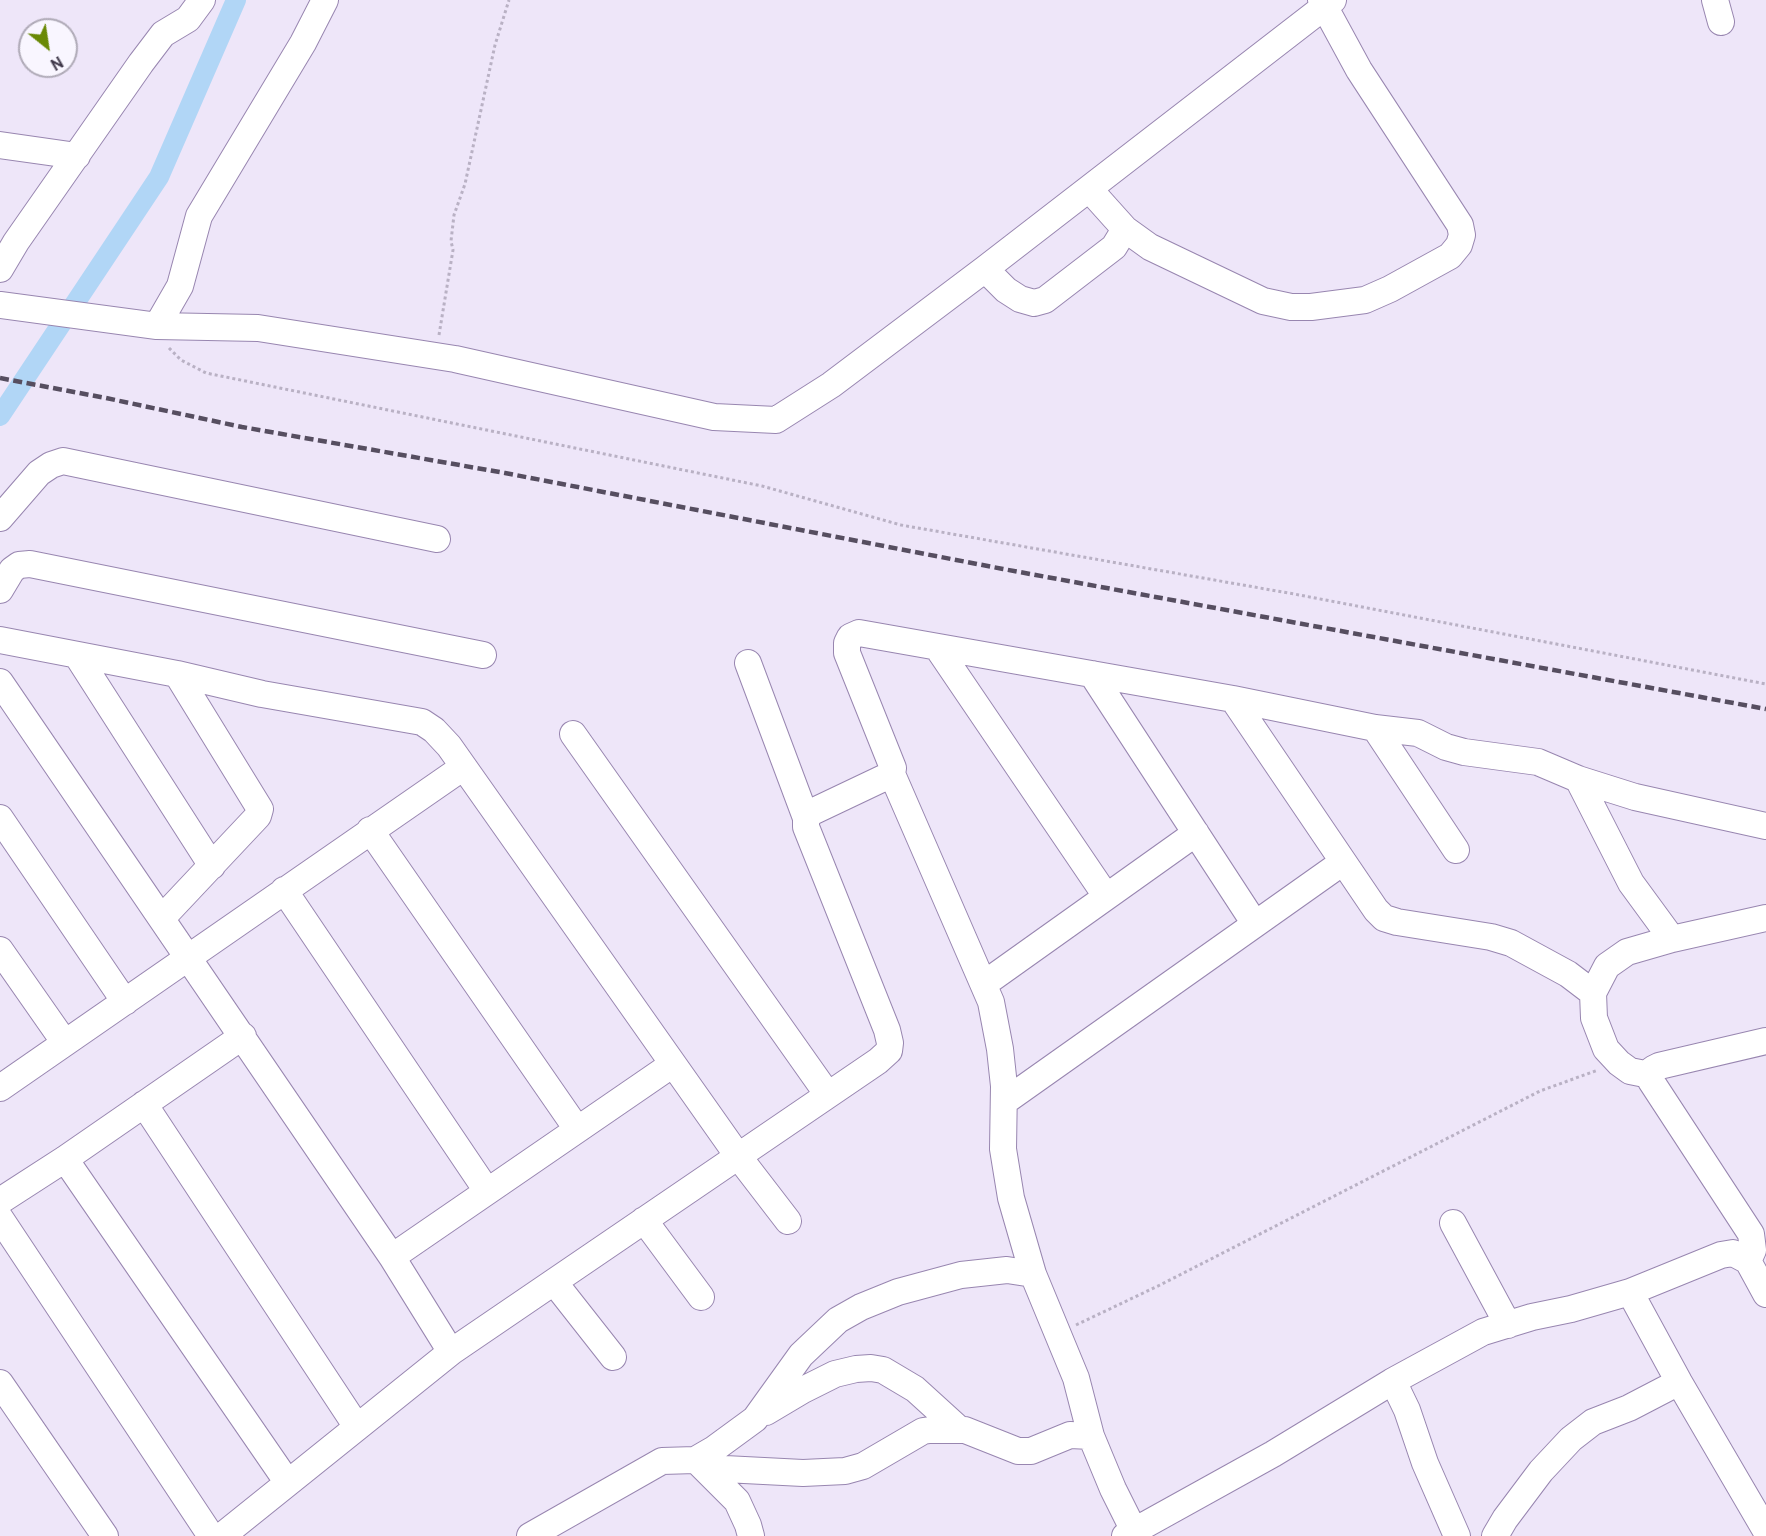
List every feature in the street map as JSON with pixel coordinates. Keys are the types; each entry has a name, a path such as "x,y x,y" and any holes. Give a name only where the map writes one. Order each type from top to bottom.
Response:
{"street":[{"path":"0,269 8,240 77,156 163,34 188,19 202,0"},
{"path":"157,326 180,286 199,216 303,43 325,0"},
{"path":"0,305 157,326 258,328 435,356 714,417 776,420 831,385 985,269 1326,2 1359,70 1460,225 1462,235 1459,245 1450,256 1365,300 1311,307 1291,307 1263,301 1150,247 1125,229 1090,189"},
{"path":"0,145 77,156"},
{"path":"985,269 1006,290 1020,299 1034,303 1045,300 1114,247 1125,229"},
{"path":"0,518 39,473 63,461 436,539"},
{"path":"0,590 12,570 20,565 30,564 483,655"},
{"path":"1766,826 1635,797 1578,779 1538,762 1464,752 1446,747 1418,733 1375,728 1233,699 859,633 850,637 847,643 847,653 893,768 892,774 991,1002 1000,1049 1004,1102 1003,1149 1011,1198 1033,1274 1076,1378 1091,1436 1129,1534 1274,1454 1393,1380 1483,1332 1630,1292 1721,1255 1733,1253 1748,1261 1766,1294"},
{"path":"0,640 262,694 422,722 434,730 449,746 462,768 738,1156 788,1221"},
{"path":"938,647 1106,896"},
{"path":"78,657 212,866"},
{"path":"222,1536 452,1352 878,1061 888,1051 890,1042 806,827 806,818 748,663"},
{"path":"1092,674 1255,924"},
{"path":"162,918 258,816 260,809 177,675"},
{"path":"0,682 243,1036 392,1257 452,1352"},
{"path":"1233,699 1376,910 1384,918 1491,937 1511,943 1568,974 1593,993"},
{"path":"1375,728 1456,850"},
{"path":"573,734 828,1095"},
{"path":"0,1087 462,768"},
{"path":"806,818 812,812 892,774"},
{"path":"1578,779 1631,883 1672,939"},
{"path":"0,818 124,1002"},
{"path":"370,830 577,1129"},
{"path":"984,984 1196,833"},
{"path":"1004,1102 1343,862"},
{"path":"284,890 487,1191"},
{"path":"1650,1075 1630,1071 1606,1049 1594,1018 1593,993 1606,966 1627,952 1672,939 1766,918"},
{"path":"0,950 65,1043"},
{"path":"0,1201 243,1036"},
{"path":"1748,1261 1753,1250 1751,1234 1651,1081 1650,1075 1653,1069 1659,1066 1763,1046"},
{"path":"392,1257 673,1064"},
{"path":"144,1104 357,1427"},
{"path":"65,1159 288,1483"},
{"path":"0,1218 211,1536"},
{"path":"644,1221 701,1297"},
{"path":"1453,1223 1508,1324"},
{"path":"755,1419 801,1355 838,1320 861,1307 898,1292 961,1275 1007,1270 1033,1274"},
{"path":"554,1282 613,1357"},
{"path":"1630,1292 1679,1383 1766,1531"},
{"path":"700,1464 714,1449 755,1419 835,1374 856,1369 883,1370 915,1389 959,1429 1018,1451 1031,1451 1070,1435 1091,1436"},
{"path":"1393,1380 1407,1410 1425,1463 1457,1536"},
{"path":"0,1383 105,1536"},
{"path":"1495,1536 1541,1471 1572,1439 1593,1422 1629,1408 1679,1383"},
{"path":"530,1536 662,1461 802,1473 845,1472 863,1466 923,1431 959,1429"},
{"path":"700,1464 737,1501 751,1536"}],"path":[{"path":"435,356 453,250 451,241 454,215 465,184 495,45 509,0"},
{"path":"157,326 168,346 181,360 206,373 762,486 901,525 1306,596 1766,684"},
{"path":"1058,1333 1160,1285 1540,1091 1619,1063"}],"waterway":[{"path":"0,416 159,177 236,0"}],"railway":[{"path":"0,378 242,427 505,473 1003,569 1766,709"}]}
